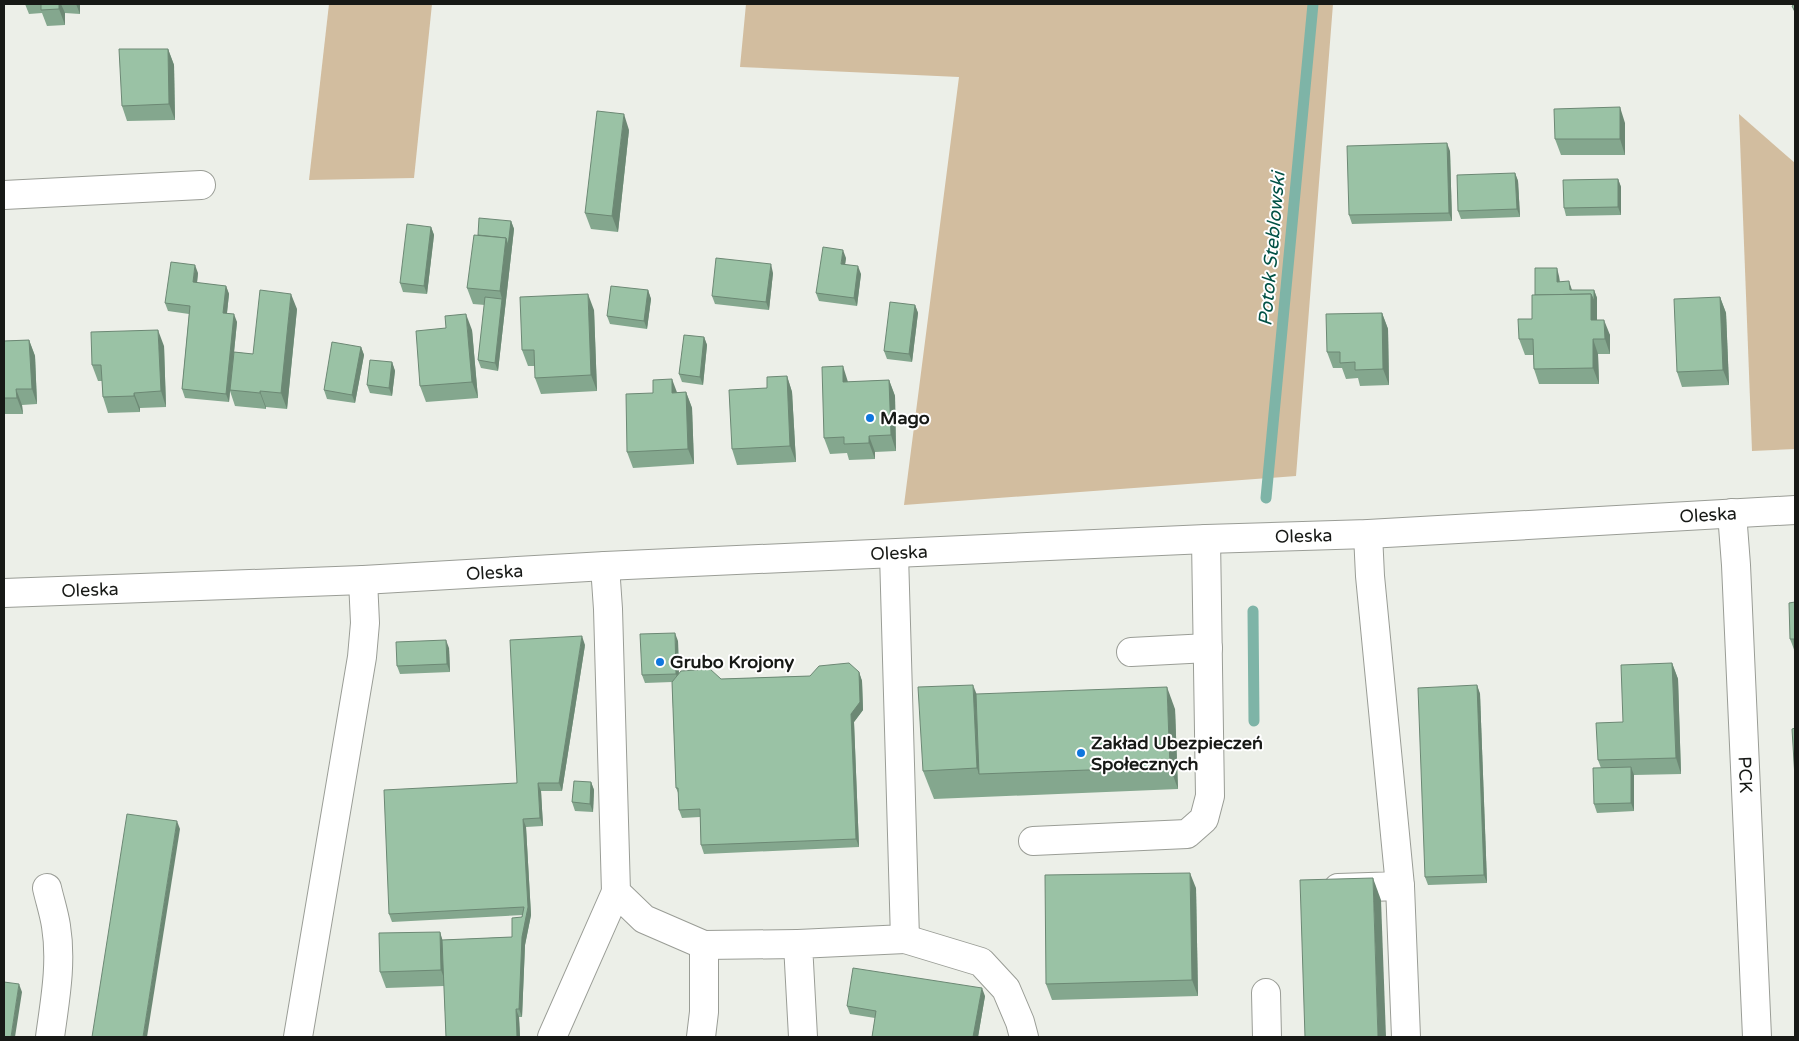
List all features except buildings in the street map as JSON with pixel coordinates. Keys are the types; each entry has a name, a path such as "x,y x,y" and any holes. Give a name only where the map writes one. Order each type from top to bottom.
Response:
{"street":[{"path":"4,195 201,184"},
{"name":"Oleska","path":"4,593 363,580 605,566 1206,538 1368,534 1795,510"},
{"name":"PCK","path":"1732,513 1737,575 1757,1037"},
{"path":"1368,534 1370,576 1400,886 1406,1037"},
{"path":"1033,842 1187,834 1204,819 1210,796 1206,538"},
{"path":"894,554 905,939"},
{"path":"552,1037 616,892 608,609 605,566"},
{"path":"298,1037 362,657 365,623 363,580"},
{"path":"1131,652 1208,648"},
{"path":"1319,888 1400,886"},
{"path":"47,888 56,926 58,951 58,980 50,1037"},
{"path":"616,892 644,919 704,945 798,944 905,939 981,962 1006,988 1024,1037"},
{"path":"798,944 803,1037"},
{"path":"700,1037 704,1012 704,945"},
{"path":"1266,993 1267,1037"}],"shaded area":[{"path":"329,4 432,4 414,178 309,180"},
{"path":"746,4 1333,4 1296,476 904,505 959,77 740,67"},
{"path":"1739,114 1795,163 1795,449 1752,451"}],"waterway":[{"name":"Potok Steblowski","path":"1266,498 1313,4"},
{"name":"Potok Steblowski","path":"1253,611 1254,721"}],"place":[{"name":"Mago","path":"870,418"},
{"name":"Grubo Krojony","path":"660,662"},
{"name":"Zakład Ubezpieczeń Społecznych","path":"1081,753"}]}
